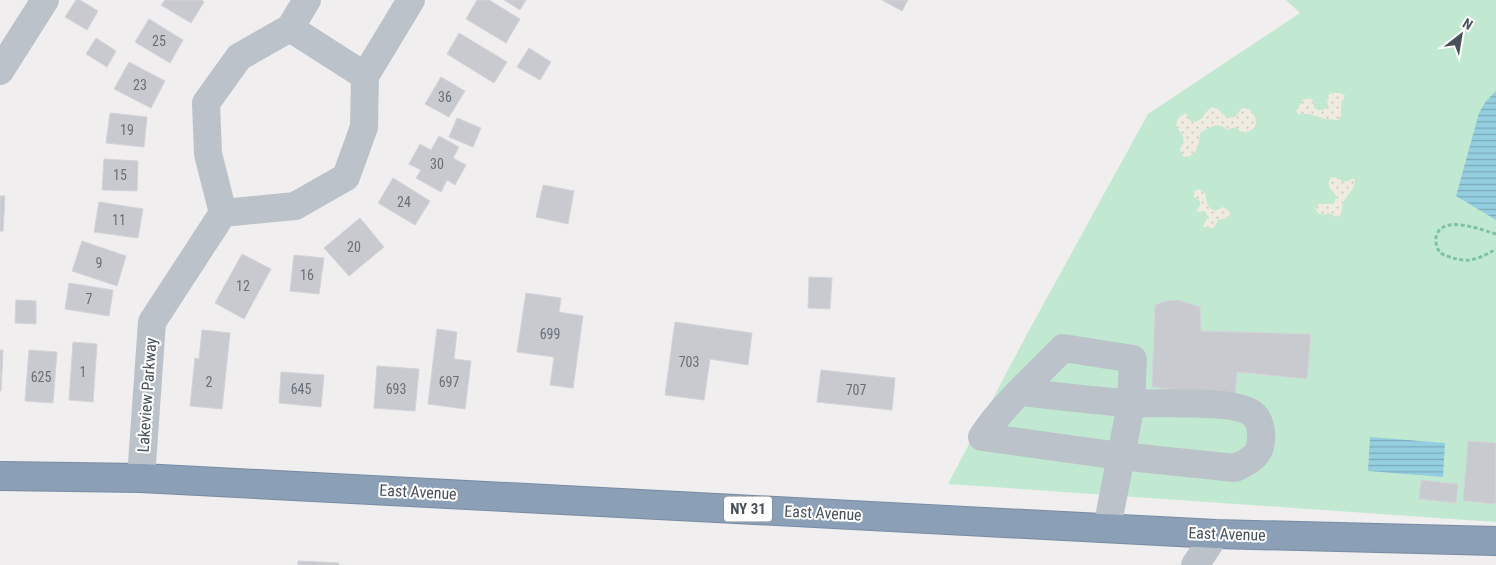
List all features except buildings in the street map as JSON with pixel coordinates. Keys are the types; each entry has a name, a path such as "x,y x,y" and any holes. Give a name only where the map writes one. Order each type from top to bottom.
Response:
{"highway":[{"name":"East Avenue","path":"0,476 141,478 1216,534 1496,541"}],"street":[{"path":"0,71 45,0"},
{"path":"307,0 290,28 240,57 206,103 208,154 223,213 295,206 346,177 364,127 365,76 411,0"},
{"path":"290,28 365,76"},
{"name":"Lakeview Parkway","path":"141,478 152,322 223,213"},
{"path":"1021,392 1131,404 1209,404 1241,408 1254,414 1262,431 1261,446 1252,460 1235,468 1120,456 982,437 990,425 1021,392 1063,348 1133,359 1131,404 1120,456 1107,528"},
{"path":"1195,565 1216,534"}],"path":[{"path":"1496,234 1460,224 1448,225 1440,229 1436,239 1436,245 1440,253 1462,260 1471,261 1496,249"}],"green space":[{"path":"1286,0 1496,0 1496,522 948,484 1027,334 1148,114 1300,13"}],"sand":[{"path":"1331,93 1345,95 1341,105 1341,115 1338,120 1325,119 1310,114 1298,114 1296,111 1303,100 1308,98 1313,100 1314,108 1324,110 1328,105 1327,97"},
{"path":"1212,107 1218,109 1227,118 1235,117 1242,108 1249,109 1255,117 1256,124 1251,130 1242,133 1235,127 1227,130 1217,125 1210,127 1200,133 1197,149 1193,155 1184,157 1180,150 1183,137 1176,126 1178,118 1186,113 1190,121 1198,121"},
{"path":"1335,177 1341,181 1353,178 1355,181 1353,188 1343,203 1341,214 1338,218 1329,213 1323,215 1318,213 1315,208 1319,204 1335,202 1336,196 1329,187 1329,183 1331,178"},
{"path":"1198,189 1205,193 1210,208 1215,211 1223,207 1229,211 1230,214 1227,218 1218,220 1214,228 1203,227 1207,215 1204,211 1196,211 1200,201 1194,197 1194,192"}],"water":[{"path":"1496,91 1496,220 1456,196 1479,113 1486,101"},
{"path":"1370,437 1445,443 1443,477 1368,471"}]}
